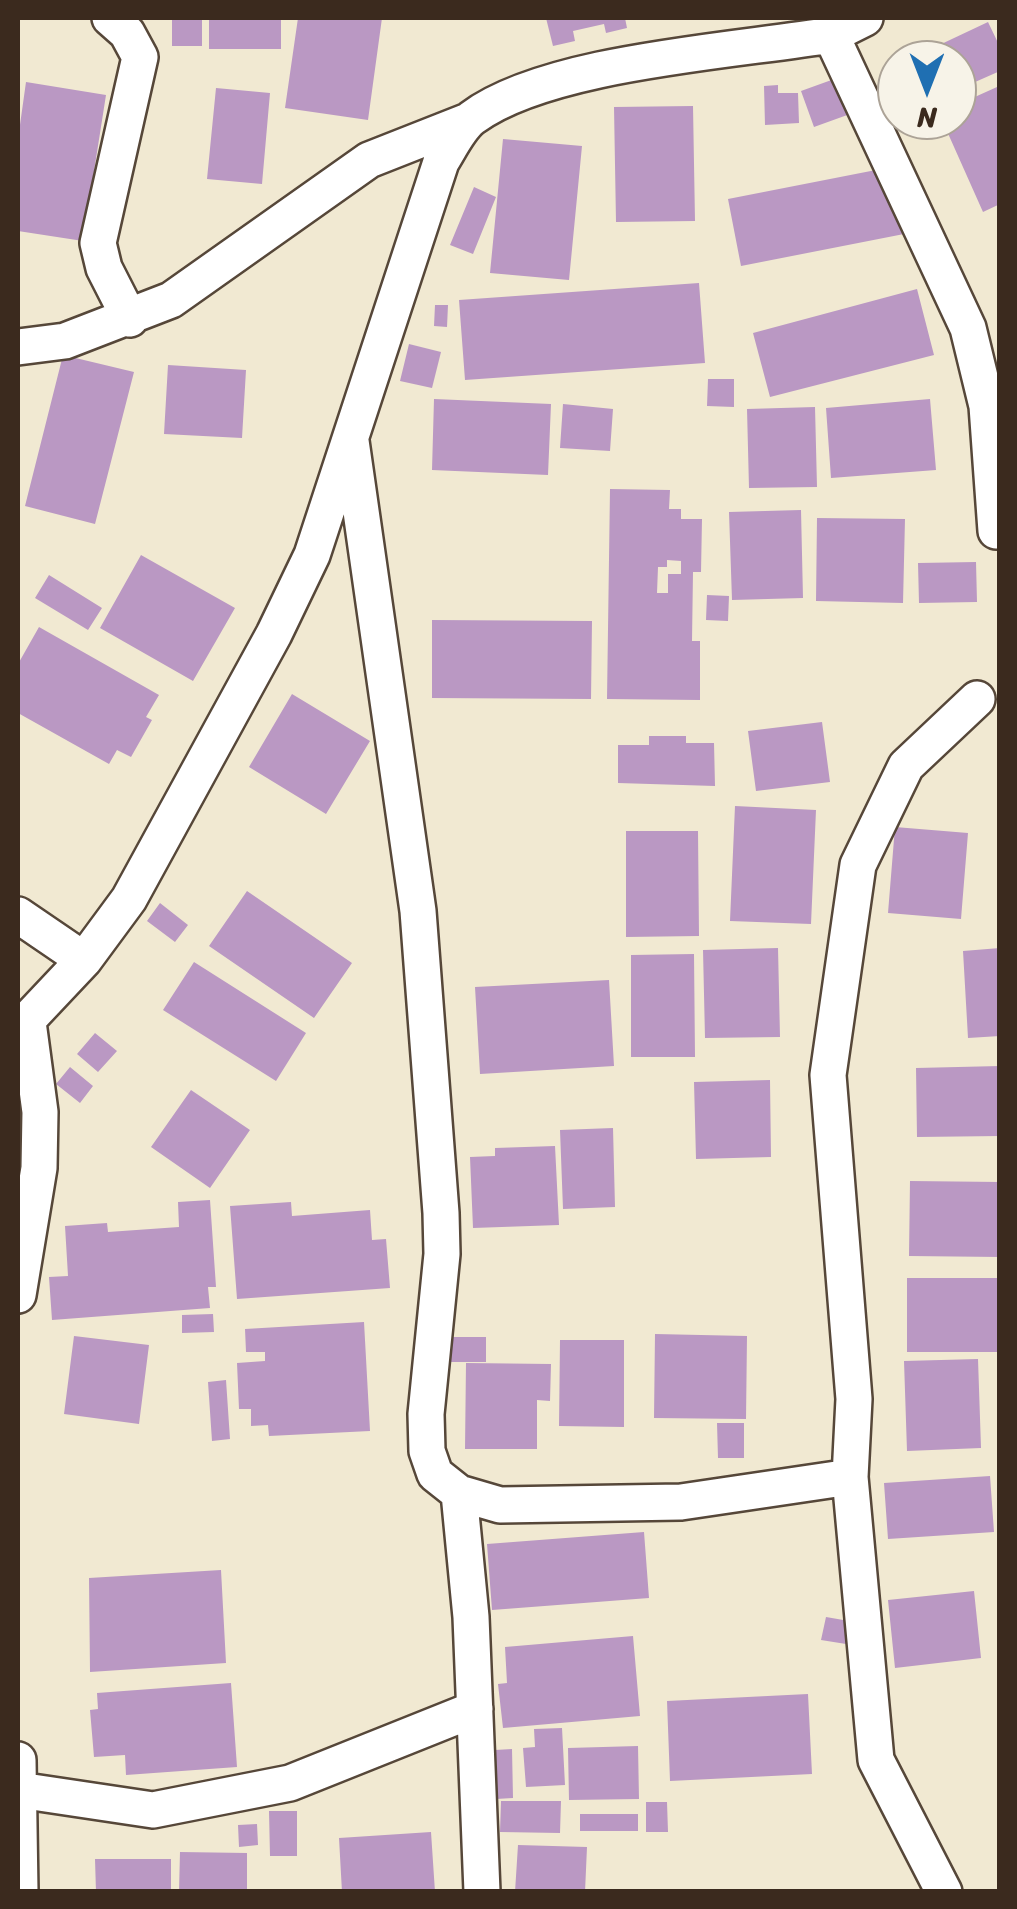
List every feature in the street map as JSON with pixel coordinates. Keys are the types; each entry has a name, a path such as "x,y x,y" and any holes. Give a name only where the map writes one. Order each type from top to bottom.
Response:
{"street":[{"path":"110,18 127,32 140,57 98,243 104,268 130,319"},
{"path":"18,347 66,341 130,319 170,300 369,160 468,121 506,96 563,77 831,36 865,18"},
{"path":"831,36 968,328 987,406 996,530"},
{"path":"18,1294 39,1168 40,1112 23,1026 84,960 129,899 274,634 312,555 441,162 468,121"},
{"path":"351,441 418,912 442,1254 426,1414 428,1450 435,1474 459,1493 500,1505 682,1502 850,1477"},
{"path":"944,1892 876,1760 850,1477 854,1399 828,1075 858,866 906,766 977,700"},
{"path":"18,915 84,960"},
{"path":"459,1493 475,1709 482,1892"},
{"path":"19,1790 153,1810 290,1782 475,1709"},
{"path":"18,1760 20,1892"}],"building":[{"path":"172,18 202,18 202,46 172,46"},
{"path":"209,18 281,18 281,49 209,49"},
{"path":"298,18 382,18 368,120 285,108"},
{"path":"546,18 625,18 627,28 606,33 604,24 573,31 575,41 553,46"},
{"path":"988,22 1000,47 1000,71 977,81 977,40 950,40"},
{"path":"837,78 850,114 814,127 801,91"},
{"path":"26,82 106,95 83,241 18,231 18,139"},
{"path":"778,85 778,93 798,93 799,123 765,125 764,86"},
{"path":"997,87 1000,204 983,212 951,140 977,140 977,96"},
{"path":"216,88 270,93 262,184 207,179"},
{"path":"693,106 695,221 616,222 614,107"},
{"path":"503,139 582,146 569,280 490,273"},
{"path":"881,169 894,186 904,234 741,266 728,199"},
{"path":"474,187 496,197 473,254 450,245"},
{"path":"699,283 705,363 465,380 459,300"},
{"path":"917,289 934,355 770,397 753,333"},
{"path":"435,305 448,305 447,327 434,326"},
{"path":"409,344 441,352 432,388 400,381"},
{"path":"63,355 134,372 95,524 25,506"},
{"path":"168,365 246,370 242,438 164,434"},
{"path":"708,379 734,379 734,407 707,406"},
{"path":"434,399 551,404 548,475 432,470"},
{"path":"930,399 936,470 831,478 826,408"},
{"path":"563,404 613,409 610,451 560,448"},
{"path":"815,407 817,487 749,488 747,409"},
{"path":"610,489 670,490 669,509 681,509 681,519 702,519 701,572 693,572 692,641 700,641 700,700 607,699","holes":["667,560 681,561 681,574 668,574 668,593 657,593 658,567 667,567"]},
{"path":"801,510 803,598 732,600 729,512"},
{"path":"817,518 905,519 903,603 816,601"},
{"path":"141,555 235,608 193,681 100,628"},
{"path":"976,562 977,602 919,603 918,563"},
{"path":"49,575 102,608 88,630 35,598"},
{"path":"707,595 729,596 728,621 706,620"},
{"path":"432,620 592,621 591,699 432,698"},
{"path":"39,627 159,695 146,717 152,720 131,757 117,750 109,764 18,713 18,664"},
{"path":"292,694 370,741 326,814 249,767"},
{"path":"822,722 830,782 756,791 748,731"},
{"path":"649,736 686,736 686,743 714,743 715,786 618,783 618,745 649,745"},
{"path":"735,806 816,810 811,924 730,921"},
{"path":"895,827 968,833 961,919 888,913"},
{"path":"626,831 698,831 699,936 626,937"},
{"path":"247,891 352,963 314,1018 209,946"},
{"path":"160,903 188,925 175,942 147,921"},
{"path":"778,948 780,1037 705,1038 703,950"},
{"path":"1000,948 1000,1036 968,1038 963,951"},
{"path":"694,954 695,1057 631,1057 631,955"},
{"path":"194,962 306,1033 276,1081 163,1010"},
{"path":"609,980 614,1066 480,1074 475,987"},
{"path":"95,1033 117,1051 98,1072 77,1054"},
{"path":"1000,1066 1000,1136 917,1137 916,1068"},
{"path":"70,1067 93,1086 80,1103 56,1084"},
{"path":"770,1080 771,1157 696,1159 694,1082"},
{"path":"191,1090 250,1130 210,1188 151,1147"},
{"path":"613,1128 615,1207 563,1209 560,1130"},
{"path":"555,1146 559,1225 473,1228 470,1157 495,1156 495,1148"},
{"path":"910,1181 1000,1182 1000,1257 909,1256"},
{"path":"210,1200 216,1287 208,1287 210,1308 52,1320 49,1277 68,1276 65,1226 107,1223 108,1232 179,1227 178,1202"},
{"path":"291,1202 292,1216 370,1210 372,1240 386,1239 390,1288 237,1299 230,1206"},
{"path":"907,1278 1000,1278 1000,1352 907,1352"},
{"path":"213,1314 214,1332 182,1333 182,1315"},
{"path":"364,1322 370,1431 269,1436 268,1425 251,1426 251,1409 239,1409 237,1363 265,1361 265,1352 246,1352 245,1329"},
{"path":"655,1334 747,1336 746,1419 654,1418"},
{"path":"74,1336 149,1345 139,1424 64,1414"},
{"path":"449,1337 486,1337 486,1362 449,1362"},
{"path":"560,1340 624,1340 624,1427 559,1426"},
{"path":"978,1359 981,1448 907,1451 904,1361"},
{"path":"466,1363 551,1364 550,1401 537,1400 537,1449 465,1449"},
{"path":"226,1380 230,1439 212,1441 208,1382"},
{"path":"717,1423 744,1423 744,1458 718,1458"},
{"path":"990,1476 994,1532 888,1539 884,1483"},
{"path":"644,1532 649,1598 492,1610 487,1544"},
{"path":"221,1570 226,1663 90,1672 89,1578"},
{"path":"974,1591 981,1658 895,1668 888,1600"},
{"path":"826,1617 849,1621 846,1644 821,1640"},
{"path":"633,1636 640,1716 503,1728 498,1684 507,1683 505,1647"},
{"path":"231,1683 237,1767 126,1775 125,1755 94,1757 90,1710 98,1709 97,1693"},
{"path":"808,1694 812,1774 670,1781 667,1701"},
{"path":"562,1728 565,1785 526,1787 523,1748 535,1747 534,1729"},
{"path":"638,1746 639,1799 569,1800 568,1748"},
{"path":"512,1749 513,1798 496,1799 495,1750"},
{"path":"501,1801 561,1801 560,1833 500,1832"},
{"path":"646,1802 667,1802 668,1832 646,1832"},
{"path":"269,1811 297,1811 297,1856 270,1856"},
{"path":"580,1814 638,1814 638,1831 580,1831"},
{"path":"257,1824 258,1845 239,1847 238,1825"},
{"path":"431,1832 435,1892 342,1892 339,1838"},
{"path":"518,1845 587,1847 585,1892 515,1892"},
{"path":"180,1852 247,1853 247,1892 179,1892"},
{"path":"95,1859 171,1859 171,1892 96,1892"}]}
